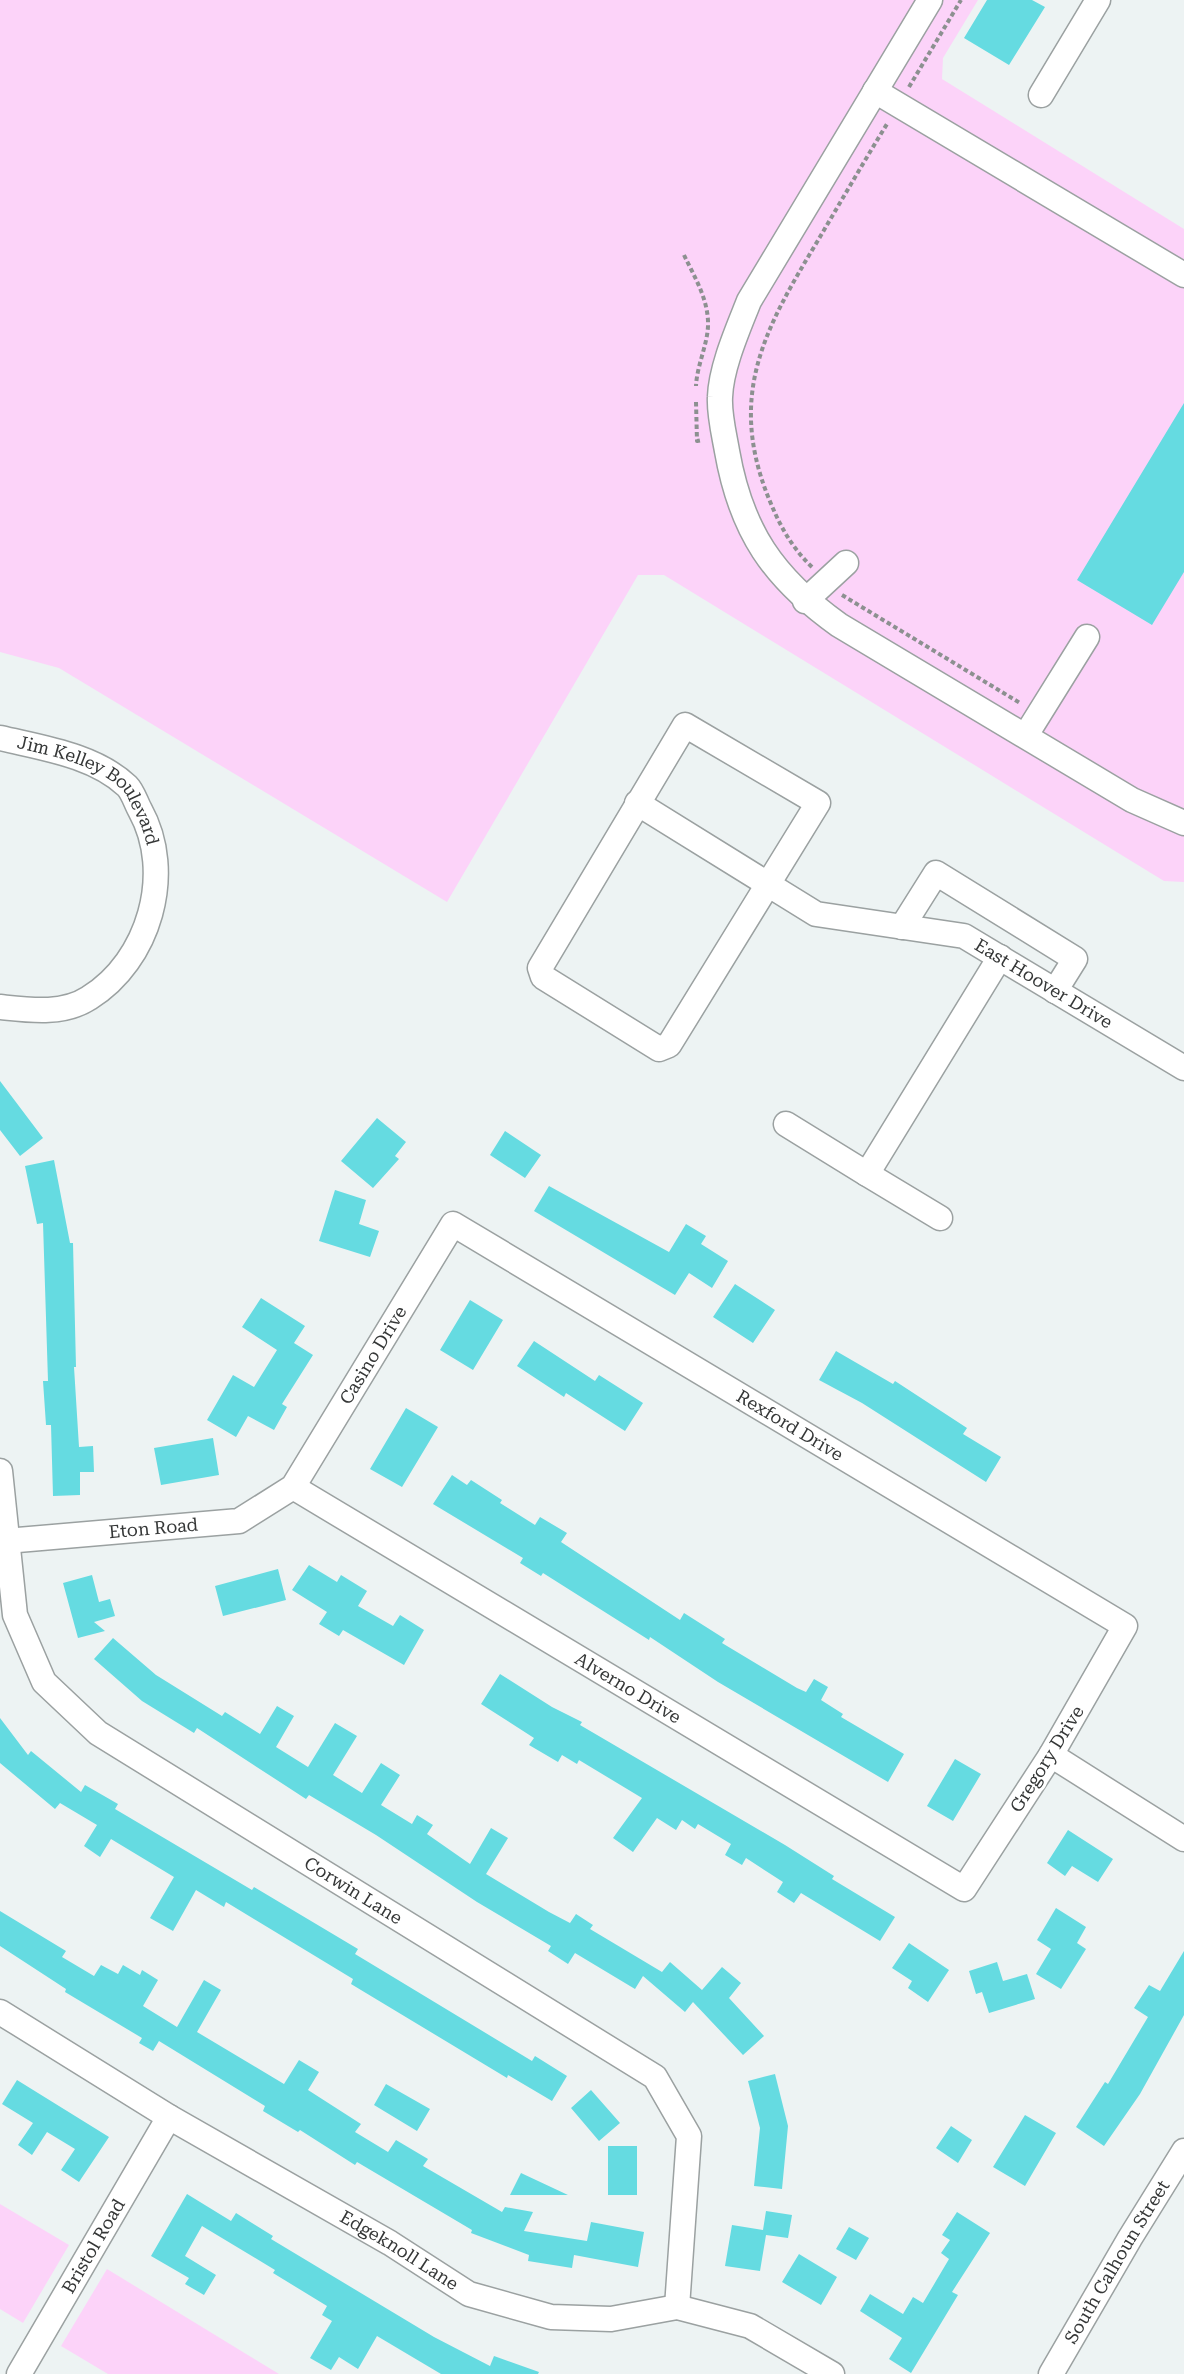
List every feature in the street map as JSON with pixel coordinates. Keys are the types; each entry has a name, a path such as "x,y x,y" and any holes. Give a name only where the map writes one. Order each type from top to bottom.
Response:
{"street":[{"path":"930,0 749,301 733,342 720,396 732,479 747,525 775,566 805,601 839,625 1132,800 1184,823"},
{"path":"1041,95 1098,0"},
{"path":"875,91 1184,275"},
{"path":"805,601 846,563"},
{"path":"1026,735 1087,637"},
{"path":"685,725 818,803 770,883 669,1046 660,1048 650,1043 543,977 540,968 685,725"},
{"name":"Jim Kelley Boulevard","path":"0,738 63,753 96,766 128,787 151,829 156,884 147,929 124,970 88,999 48,1011 0,1007"},
{"name":"East Hoover Drive","path":"637,803 770,883 816,914 964,936 1184,1068"},
{"path":"902,927 936,873 1075,959 1055,991"},
{"path":"867,1174 1000,957"},
{"path":"786,1124 940,1218"},
{"name":"Casino Drive","path":"293,1488 453,1224"},
{"name":"Rexford Drive","path":"453,1224 1125,1626"},
{"name":"Corwin Lane","path":"0,1471 15,1615 44,1682 98,1733 655,2077 689,2136 677,2307"},
{"name":"Eton Road","path":"6,1541 239,1521 293,1488"},
{"name":"Alverno Drive","path":"293,1488 964,1889"},
{"name":"Gregory Drive","path":"964,1889 1051,1755 1125,1626"},
{"path":"1051,1755 1184,1839"},
{"name":"Edgeknoll Lane","path":"0,2012 169,2117 390,2243 469,2294 551,2317 611,2319 677,2307 750,2326 832,2374"},
{"name":"Bristol Road","path":"19,2374 169,2117"},
{"name":"South Calhoun Street","path":"1051,2374 1130,2238 1184,2151"}],"path":[{"path":"962,0 778,306 758,355 751,393 751,434 762,481 780,528 807,562 842,595 1039,715"}],"shaded area":[{"path":"0,0 978,0 943,58 942,79 1184,229 1184,882 1164,881 664,575 638,575 447,902 59,668 0,652"},
{"path":"0,2204 69,2245 23,2323 0,2309"},
{"path":"107,2269 279,2374 108,2374 61,2346"}],"building":[{"path":"987,0 1032,0 1045,7 1009,65 964,38"},
{"path":"1184,403 1184,572 1152,625 1077,580"},
{"path":"0,1081 43,1138 20,1156 0,1130"},
{"path":"377,1118 406,1142 395,1156 399,1159 373,1188 341,1161"},
{"path":"505,1131 541,1155 525,1178 490,1155"},
{"path":"54,1160 70,1243 73,1243 76,1367 74,1367 79,1447 93,1446 94,1472 80,1472 80,1495 53,1496 51,1425 46,1425 43,1381 48,1381 43,1223 37,1224 25,1166"},
{"path":"549,1186 669,1252 686,1224 706,1236 701,1244 728,1261 712,1288 689,1273 675,1295 534,1211"},
{"path":"335,1190 366,1200 359,1224 379,1231 370,1257 319,1241"},
{"path":"735,1284 775,1310 753,1343 713,1317"},
{"path":"261,1298 305,1326 294,1343 313,1355 282,1404 287,1407 274,1430 248,1416 236,1437 207,1420 233,1375 254,1387 277,1350 242,1327"},
{"path":"470,1300 503,1320 473,1370 440,1350"},
{"path":"534,1341 595,1381 599,1375 643,1403 625,1431 566,1393 564,1397 517,1366"},
{"path":"836,1351 893,1384 895,1381 967,1428 963,1434 1001,1457 986,1482 862,1403 819,1380"},
{"path":"406,1408 438,1427 402,1487 370,1469"},
{"path":"213,1438 219,1475 161,1485 154,1448"},
{"path":"452,1475 467,1485 471,1480 502,1500 500,1503 535,1525 540,1517 567,1533 561,1542 680,1620 684,1613 725,1639 722,1643 797,1688 806,1692 814,1679 828,1687 821,1700 843,1714 841,1717 904,1754 888,1782 718,1682 650,1637 649,1640 543,1573 541,1576 520,1563 523,1558 433,1504"},
{"path":"309,1565 337,1582 341,1575 367,1591 358,1606 393,1626 400,1615 424,1630 404,1665 343,1630 339,1636 319,1624 327,1612 292,1590"},
{"path":"278,1569 286,1600 223,1616 215,1586"},
{"path":"92,1575 99,1602 110,1599 115,1616 94,1622 105,1631 78,1638 63,1583"},
{"path":"113,1638 156,1675 222,1716 225,1712 260,1734 277,1706 294,1716 276,1747 308,1767 335,1723 357,1736 333,1775 362,1793 381,1763 400,1775 381,1805 412,1824 417,1815 433,1825 427,1834 470,1864 491,1828 508,1838 486,1874 549,1912 570,1923 576,1914 593,1925 590,1929 662,1972 670,1962 702,1990 722,1967 741,1983 729,1998 764,2036 743,2055 693,2002 685,2012 643,1976 635,1989 575,1953 568,1964 548,1951 551,1946 477,1902 376,1835 309,1795 306,1799 197,1728 194,1733 142,1701 94,1659"},
{"path":"500,1674 552,1707 582,1722 580,1725 785,1845 834,1876 832,1879 895,1917 880,1941 801,1893 794,1903 777,1892 783,1882 746,1858 742,1865 725,1855 731,1844 698,1824 695,1829 682,1820 676,1830 657,1818 633,1852 613,1838 642,1798 579,1760 577,1764 562,1755 558,1762 529,1745 534,1738 481,1704"},
{"path":"0,1718 28,1755 31,1751 81,1792 85,1785 118,1804 115,1809 252,1890 254,1887 358,1949 355,1954 532,2061 535,2056 567,2076 552,2101 508,2075 507,2078 351,1984 353,1979 226,1902 224,1907 196,1890 173,1931 150,1918 174,1877 111,1839 100,1857 84,1846 97,1825 60,1803 55,1809 0,1763"},
{"path":"955,1759 981,1774 953,1821 927,1806"},
{"path":"1068,1830 1113,1859 1098,1882 1072,1866 1065,1876 1047,1863"},
{"path":"1056,1908 1086,1927 1077,1943 1086,1949 1061,1989 1036,1974 1051,1949 1037,1940"},
{"path":"0,1911 66,1951 62,1957 94,1976 101,1965 118,1974 123,1965 140,1975 142,1970 158,1980 143,2006 177,2027 204,1980 221,1990 197,2032 284,2084 299,2060 319,2072 308,2090 361,2124 355,2132 388,2152 396,2140 428,2159 423,2166 502,2212 505,2207 533,2212 524,2231 587,2241 591,2222 644,2232 638,2267 574,2255 572,2268 528,2261 529,2255 471,2233 472,2230 357,2162 355,2165 300,2130 298,2132 263,2111 265,2106 159,2041 153,2051 139,2043 142,2038 65,1992 66,1989 0,1946"},
{"path":"909,1943 949,1970 928,2002 908,1988 912,1981 892,1968"},
{"path":"1184,1951 1184,2015 1140,2094 1104,2146 1076,2127 1105,2082 1108,2084 1148,2017 1134,2008 1149,1985 1160,1991"},
{"path":"997,1962 1003,1981 1027,1974 1035,1999 989,2013 982,1992 976,1994 969,1971"},
{"path":"775,2074 788,2126 782,2189 754,2186 760,2128 748,2081"},
{"path":"17,2080 109,2137 79,2182 61,2170 75,2149 47,2132 32,2155 18,2145 33,2123 2,2104"},
{"path":"386,2084 430,2109 417,2131 374,2105"},
{"path":"591,2090 620,2123 599,2141 571,2108"},
{"path":"1025,2115 1056,2133 1025,2186 993,2167"},
{"path":"951,2126 972,2140 958,2163 936,2148"},
{"path":"608,2146 637,2146 637,2195 608,2195"},
{"path":"521,2173 568,2195 510,2195"},
{"path":"187,2194 231,2221 236,2213 273,2236 271,2239 434,2337 490,2366 494,2356 539,2372 538,2374 441,2374 377,2336 358,2369 339,2357 331,2370 310,2358 332,2321 322,2315 327,2306 273,2273 275,2270 202,2226 185,2256 216,2275 204,2295 185,2284 189,2278 151,2256"},
{"path":"766,2211 792,2215 788,2238 766,2235 760,2271 725,2266 732,2225 763,2230"},
{"path":"957,2212 990,2233 952,2292 958,2295 911,2373 889,2359 902,2338 860,2311 870,2294 903,2314 913,2297 923,2303 949,2259 941,2253 950,2240 942,2235"},
{"path":"849,2227 869,2238 856,2260 836,2249"},
{"path":"799,2254 837,2277 821,2305 782,2282"}]}
